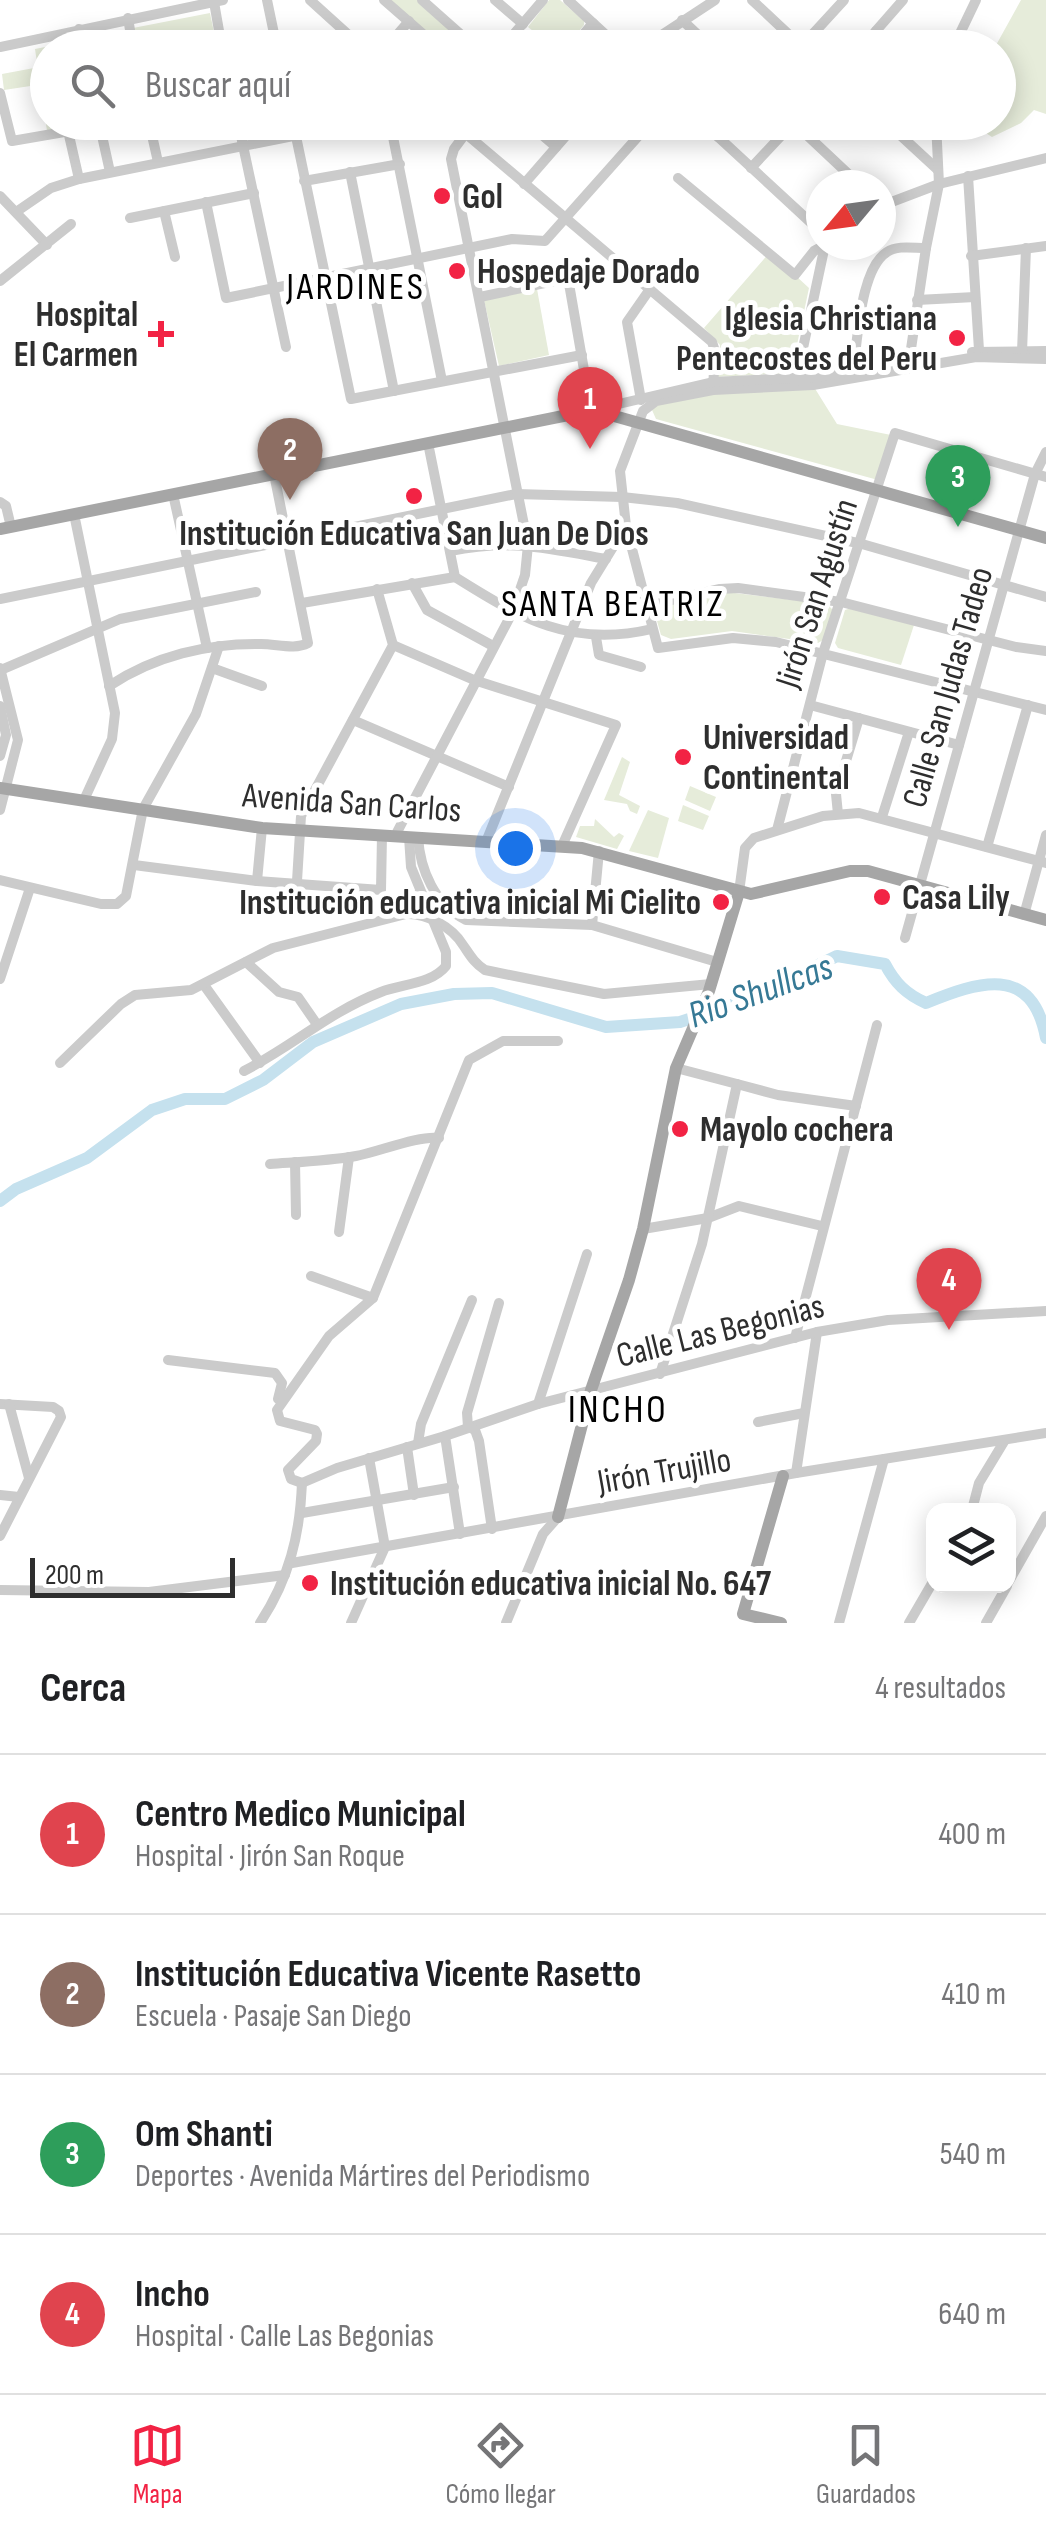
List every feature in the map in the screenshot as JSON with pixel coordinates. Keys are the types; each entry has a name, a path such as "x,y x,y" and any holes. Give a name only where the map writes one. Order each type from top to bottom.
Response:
{"main road":[{"path":"5,528 592,410 640,416 1046,538"},
{"name":"Avenida San Carlos","path":"3,788 262,828 562,846 599,852 738,892 765,893 858,870 1046,920"},
{"path":"558,1517 591,1390 643,1229 676,1068 709,988 738,892"},
{"path":"780,1623 742,1619 789,1475"}],"street":[{"path":"267,0 274,30"},
{"path":"310,0 344,30"},
{"path":"384,0 418,30"},
{"path":"495,0 522,24"},
{"path":"517,30 543,0"},
{"path":"568,0 600,30"},
{"path":"668,30 714,0"},
{"path":"752,0 783,30"},
{"path":"817,30 844,0"},
{"path":"876,30 903,0"},
{"path":"961,30 976,0"},
{"path":"75,30 219,1 221,30"},
{"path":"425,1 456,30"},
{"path":"128,18 130,30"},
{"path":"682,20 693,30"},
{"path":"401,30 408,21"},
{"path":"588,30 593,24"},
{"path":"0,47 30,40"},
{"path":"0,93 12,142 30,138"},
{"path":"70,140 79,178"},
{"path":"103,140 110,172"},
{"path":"153,140 158,162"},
{"path":"243,140 286,347"},
{"path":"16,212 51,188 79,178 273,140"},
{"path":"297,140 351,399 582,354"},
{"path":"394,140 442,381"},
{"path":"134,865 381,890 435,755 512,613 525,575 528,545 451,159 462,140"},
{"path":"474,140 712,342 713,386"},
{"path":"548,140 556,147"},
{"path":"524,184 561,140"},
{"path":"206,202 226,298 470,247 517,239 545,241 635,140"},
{"path":"721,140 806,218"},
{"path":"752,168 777,140"},
{"path":"812,140 844,170"},
{"path":"905,140 939,171"},
{"path":"907,366 939,184 937,140"},
{"path":"896,200 939,184 1046,158"},
{"path":"304,181 400,164"},
{"path":"350,172 394,390"},
{"path":"968,176 979,350"},
{"path":"678,178 795,275 807,260"},
{"path":"130,218 254,192"},
{"path":"0,196 47,245"},
{"path":"164,211 176,257"},
{"path":"2,275 71,224"},
{"path":"971,256 1046,246"},
{"path":"853,370 869,273 886,252 926,248"},
{"path":"1022,352 1026,248"},
{"path":"796,382 822,260"},
{"path":"480,297 568,278 592,410 641,397 713,386 796,382 976,357 1046,360"},
{"path":"650,290 627,322 641,397 640,416 620,471 626,526 658,648 752,638 1046,710"},
{"path":"917,300 975,297"},
{"path":"796,382 853,370 907,366 979,350 1046,351"},
{"path":"640,416 656,402 713,386"},
{"name":"Jirón San Agustín","path":"777,830 823,653 896,433 1040,476"},
{"path":"428,442 455,577"},
{"name":"Calle San Judas Tadeo","path":"904,938 1019,530 1046,452"},
{"path":"109,686 142,664 213,647 306,646 310,639 274,474"},
{"path":"0,880 101,904 117,904 126,896 143,809 196,714 212,668 213,647 197,604 173,494"},
{"path":"0,598 516,494 622,496 677,503 862,544 1046,597"},
{"path":"1,502 5,528"},
{"path":"74,514 115,712 112,739 84,800"},
{"path":"486,842 591,583 626,526"},
{"path":"450,551 490,543 528,545 606,559"},
{"path":"302,604 455,577 512,613 571,633 625,636 652,630"},
{"path":"412,584 426,610 493,646"},
{"path":"645,606 738,588 841,602 988,640 1046,650"},
{"path":"297,881 300,816 393,645 378,589"},
{"path":"0,810 18,740 0,668 120,620 256,592"},
{"path":"596,637 599,654 641,666"},
{"path":"393,645 474,680 616,725 562,846"},
{"path":"212,668 262,686"},
{"path":"810,704 959,745"},
{"path":"0,706 6,735 0,756"},
{"path":"987,847 1028,706"},
{"path":"838,814 836,794 859,718"},
{"path":"352,720 509,787"},
{"path":"882,817 910,732"},
{"path":"738,892 746,848 754,838 838,814 882,817 1042,862"},
{"path":"257,880 262,828"},
{"path":"1024,915 1042,862 1046,835"},
{"path":"244,1071 316,1023 382,991 430,978 446,966 446,952 401,836"},
{"path":"401,836 419,858 436,895 453,914 466,920 592,925 718,962"},
{"path":"592,925 599,852"},
{"path":"0,979 30,888"},
{"path":"406,914 420,892"},
{"path":"60,1063 128,999 204,985 294,941 406,914 432,920 461,940 473,962 485,970 604,994 709,988"},
{"path":"246,962 279,992 298,998 316,1023"},
{"path":"204,985 260,1063"},
{"path":"795,1338 878,1025"},
{"path":"277,1410 329,1336 373,1298 469,1060 503,1041 558,1041"},
{"path":"676,1068 778,1096 856,1106"},
{"path":"660,1374 708,1218 737,1084"},
{"path":"270,1164 349,1157 428,1136 439,1138"},
{"path":"339,1232 349,1157"},
{"path":"296,1162 296,1215"},
{"path":"643,1229 708,1218 739,1206 822,1226"},
{"path":"538,1404 588,1254"},
{"path":"311,1276 373,1298"},
{"path":"414,1495 412,1445 472,1300"},
{"path":"492,1529 479,1441 475,1430 468,1427 467,1413 499,1303"},
{"name":"Calle Las Begonias","path":"302,1483 538,1404 817,1332 888,1320 1046,1311"},
{"path":"789,1475 817,1332"},
{"path":"168,1360 275,1374 282,1383 277,1410 280,1421 317,1434 316,1441 288,1470 293,1481 302,1483 302,1513 292,1563 260,1623"},
{"path":"0,1536 61,1415 56,1408 5,1404 29,1478"},
{"path":"758,1422 804,1413"},
{"name":"Jirón Trujillo","path":"292,1563 1046,1434"},
{"path":"445,1436 460,1534"},
{"path":"974,1503 978,1483 1005,1440"},
{"path":"351,1623 385,1547 369,1458"},
{"path":"839,1623 884,1459"},
{"path":"302,1513 454,1487"},
{"path":"0,1495 20,1497"},
{"path":"1016,1570 1046,1516"},
{"path":"506,1623 543,1534 558,1517"},
{"path":"0,1590 149,1592 284,1575"},
{"path":"910,1623 927,1593"},
{"path":"986,1623 1003,1593"}],"green space":[{"path":"388,0 418,0 452,30 423,30"},
{"path":"549,0 560,0 584,21 580,30 528,27"},
{"path":"1021,0 1046,0 1046,114 1034,110 1016,125 1016,30 1004,30"},
{"path":"210,13 214,30 133,30"},
{"path":"30,69 30,86 4,90 2,74"},
{"path":"770,252 809,288 791,373 717,377 720,345 704,328"},
{"path":"537,289 549,355 499,366 484,300"},
{"path":"814,387 837,424 891,435 878,480 656,419 652,410 655,404 707,394"},
{"path":"726,592 827,604 833,610 823,640 818,643 732,631 671,639 661,635 655,614 658,608"},
{"path":"851,608 914,625 901,665 838,648 835,643 845,610"},
{"path":"622,757 630,762 619,795 640,806 637,814 627,804 604,800"},
{"path":"690,786 716,797 710,811 685,800"},
{"path":"683,805 709,816 703,830 678,821"},
{"path":"648,810 669,818 658,858 629,851"},
{"path":"595,819 614,837 619,833 624,836 617,849 576,837 580,826 594,826"}],"waterway":[{"name":"Rio Shullcas","path":"0,1201 16,1189 87,1158 152,1110 185,1099 225,1099 263,1080 313,1042 401,1004 454,994 492,993 606,1027 680,1022 744,1001 837,956 885,964 902,987 926,1003 983,985 1016,988 1029,998 1039,1014 1046,1038"}],"place":[{"name":"Gol","path":"442,196"},
{"name":"Hospedaje Dorado","path":"457,271"},
{"name":"Hospital El Carmen","path":"161,334"},
{"name":"Iglesia Christiana Pentecostes del Peru","path":"957,338"},
{"name":"Centro Medico Municipal","path":"590,449"},
{"name":"Institución Educativa San Juan De Dios","path":"414,496"},
{"name":"Institución Educativa Vicente Rasetto","path":"290,500"},
{"name":"Om Shanti","path":"958,527"},
{"name":"Universidad Continental","path":"683,757"},
{"name":"Casa Lily","path":"882,897"},
{"name":"Institución educativa inicial Mi Cielito","path":"721,902"},
{"name":"Mayolo cochera","path":"680,1129"},
{"name":"Incho","path":"949,1330"},
{"name":"Institución educativa inicial No. 647","path":"310,1583"}],"district":[{"name":"JARDINES","path":"356,286"},
{"name":"SANTA BEATRIZ","path":"613,603"},
{"name":"INCHO","path":"618,1408"}]}
